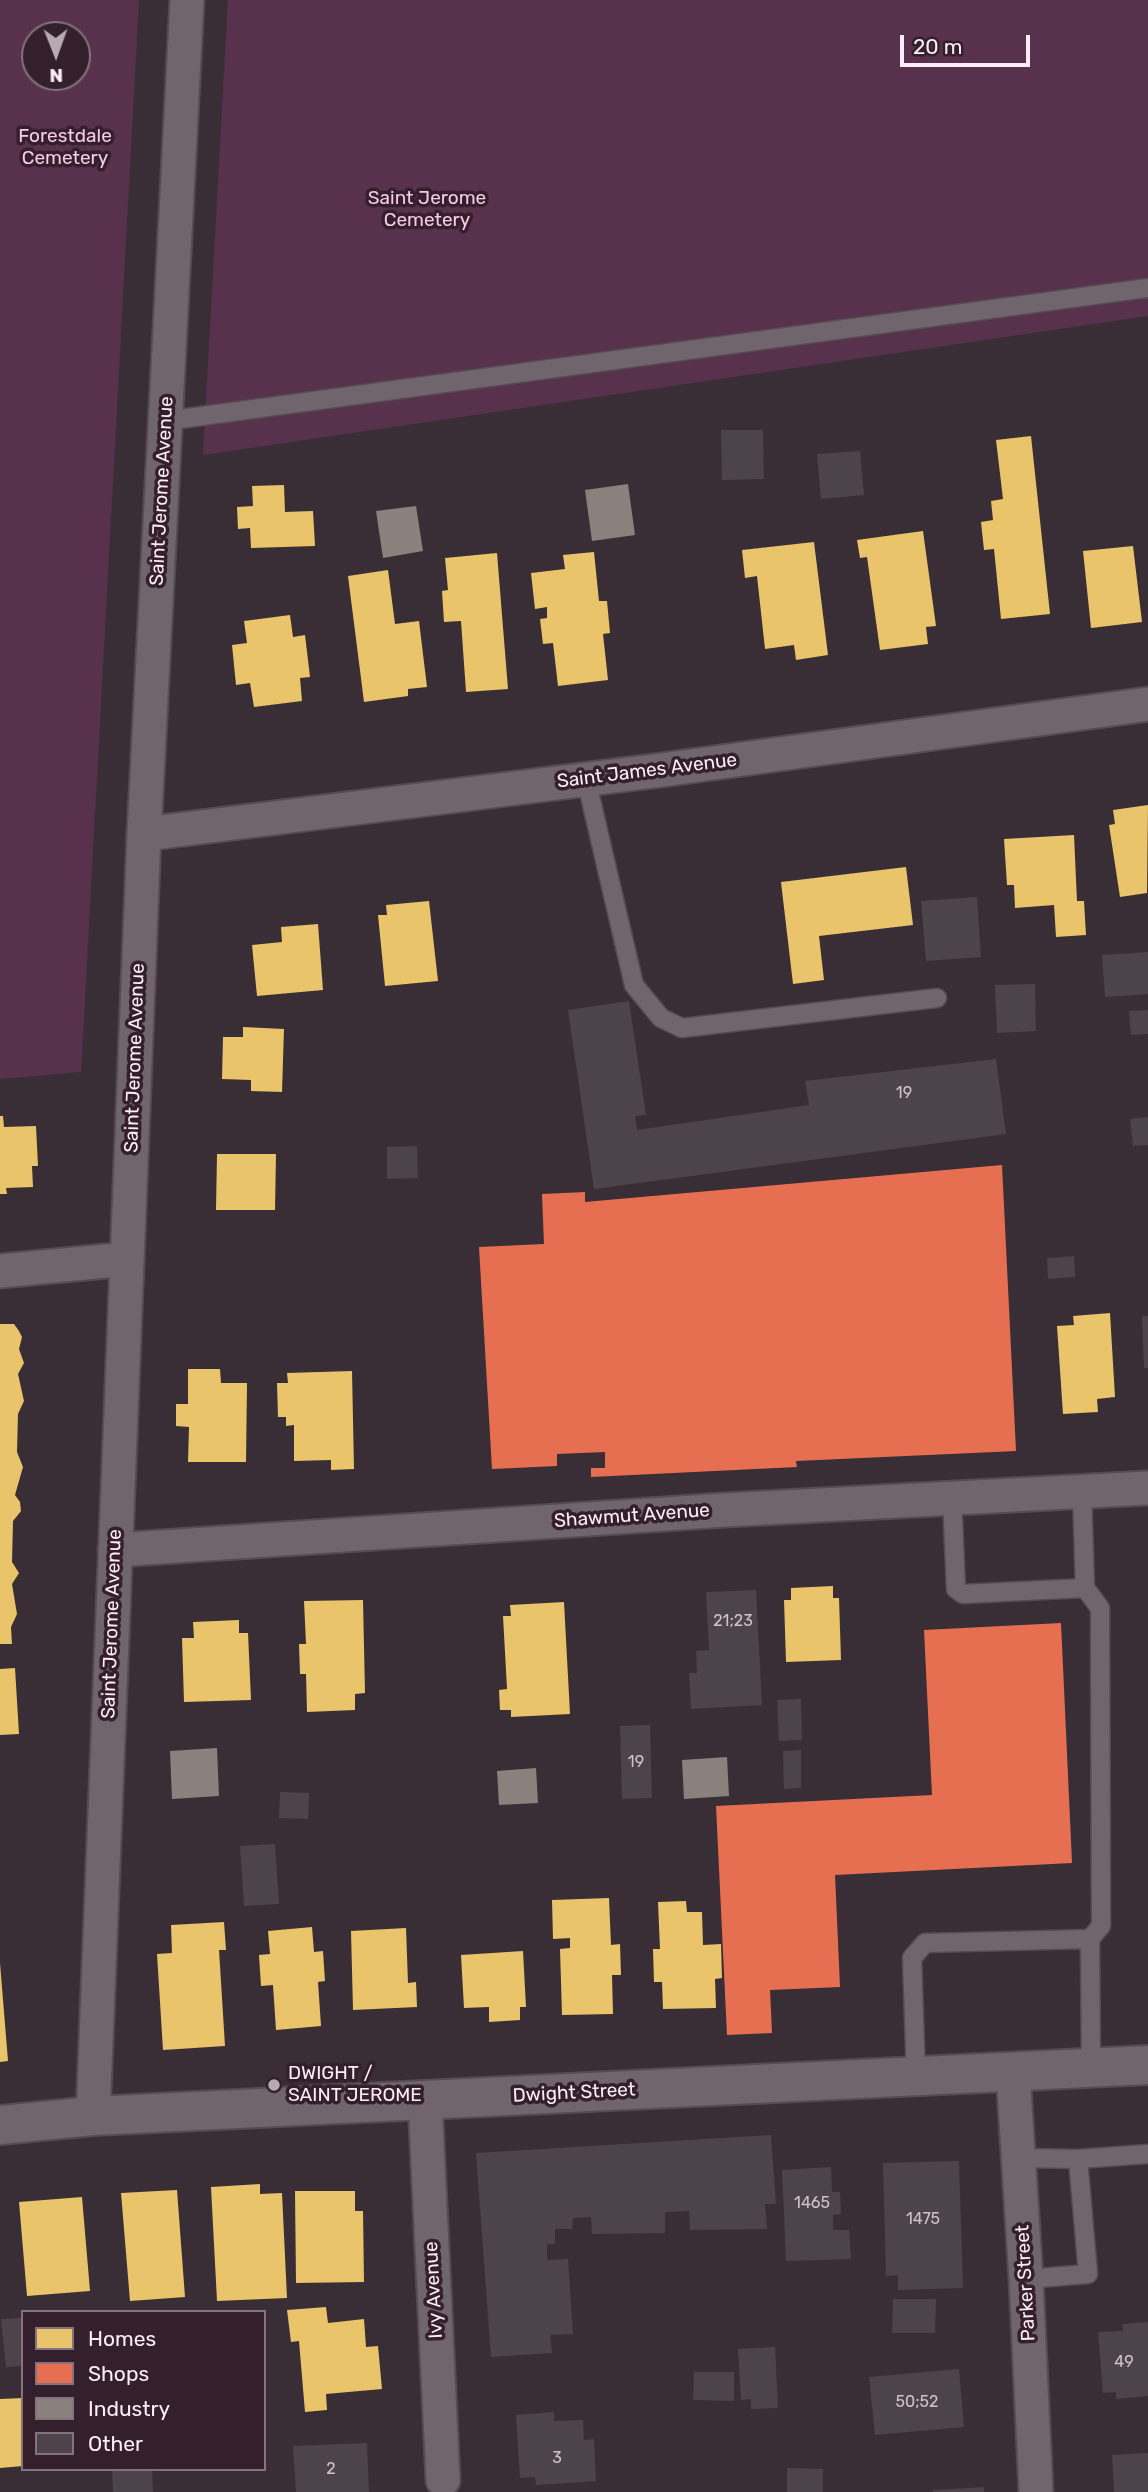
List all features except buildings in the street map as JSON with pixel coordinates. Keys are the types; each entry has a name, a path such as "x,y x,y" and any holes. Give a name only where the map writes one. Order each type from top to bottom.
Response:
{"main road":[{"name":"Dwight Street","path":"0,2125 93,2116 1148,2065"}],"street":[{"name":"Saint Jerome Avenue","path":"93,2116 144,834 187,0"},
{"name":"Saint James Avenue","path":"144,834 586,779 1148,704"},
{"path":"0,1271 127,1259"},
{"name":"Shawmut Avenue","path":"115,1550 1148,1488"},
{"name":"Parker Street","path":"1013,2073 1036,2492"},
{"name":"Ivy Avenue","path":"425,2100 443,2480"}],"lane":[{"path":"165,421 1148,288"},
{"path":"586,779 634,985 662,1018 682,1028 937,998"},
{"path":"1082,1491 1085,1588 1100,1608 1101,1926 1090,1939 1091,2068"},
{"path":"952,1498 956,1589 963,1594 1085,1588"},
{"path":"916,2077 912,1958 917,1948 925,1943 1090,1939"},
{"path":"1019,2158 1077,2159 1148,2154"},
{"path":"1026,2278 1088,2274 1077,2159"}],"green space":[{"name":"Forestdale Cemetery","path":"0,0 139,0 81,1072 0,1079"},
{"name":"Saint Jerome Cemetery","path":"228,0 1148,0 1148,316 203,455"}],"place":[{"name":"DWIGHT / SAINT JEROME","path":"274,2085"}]}
